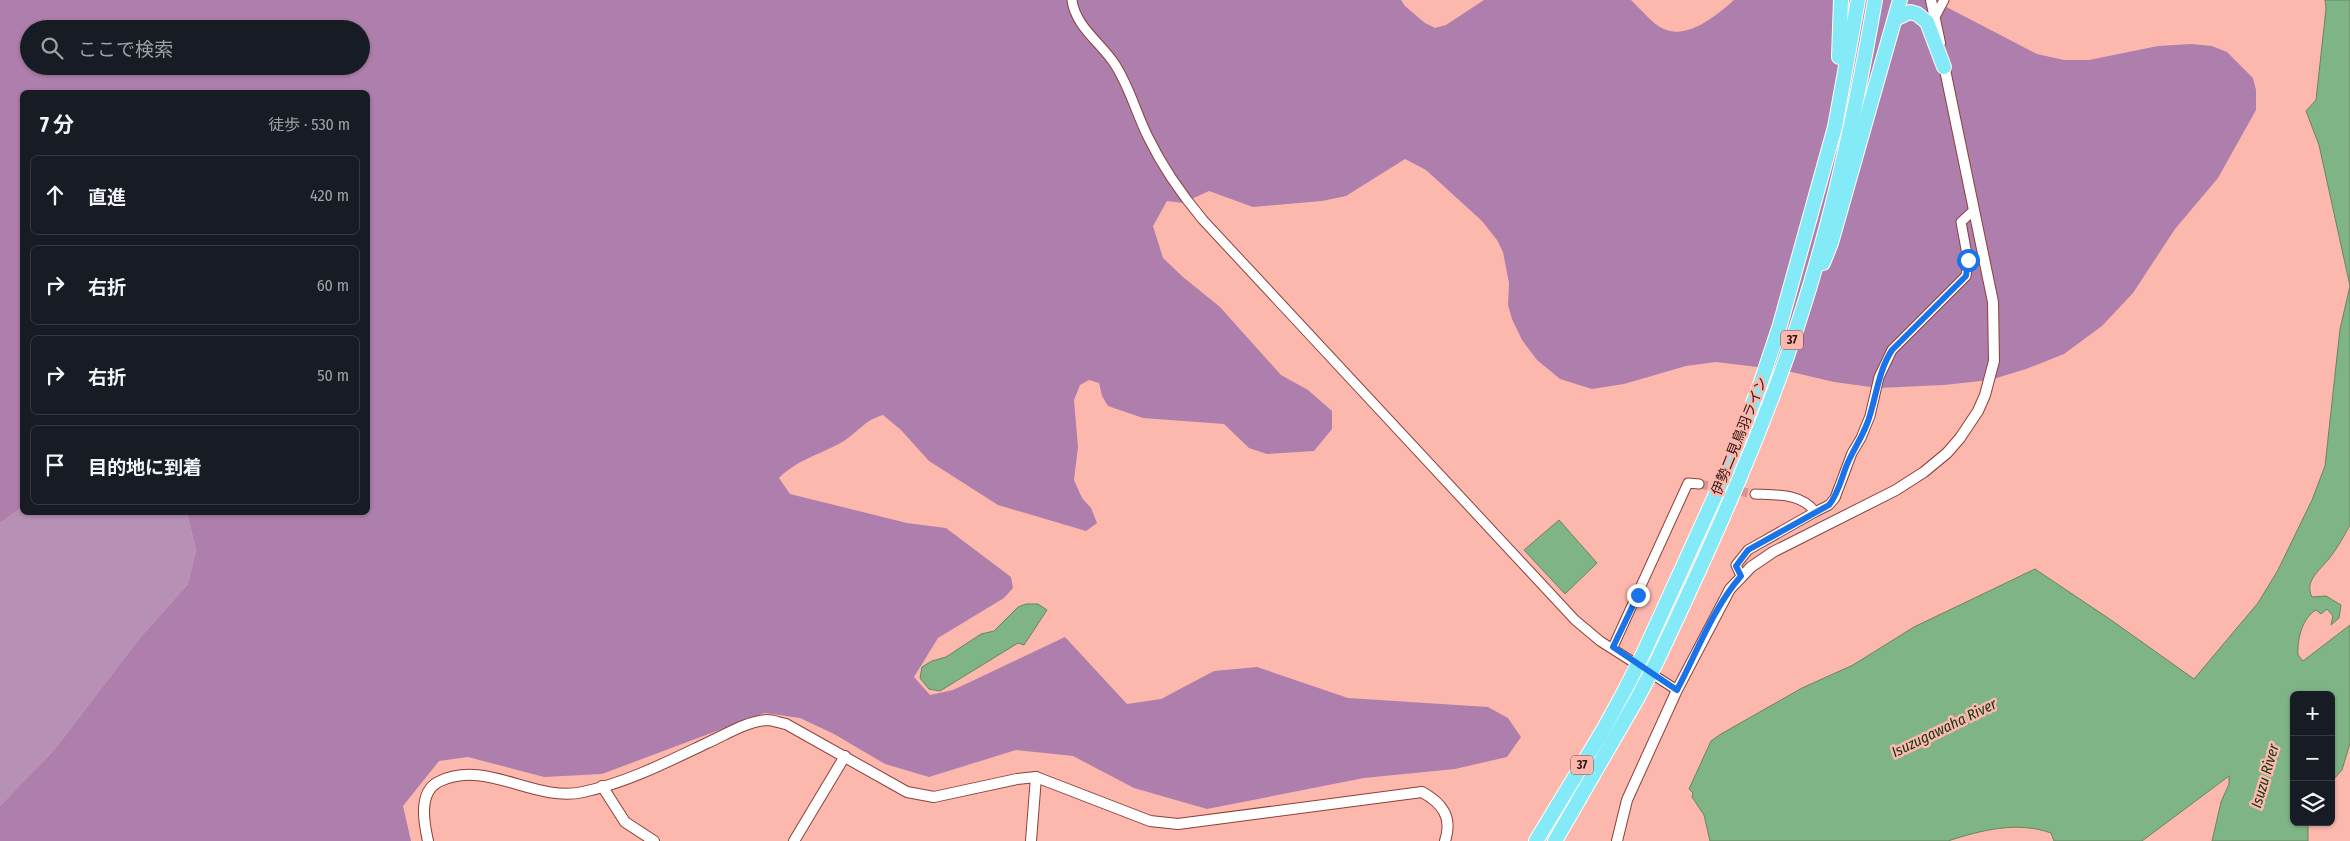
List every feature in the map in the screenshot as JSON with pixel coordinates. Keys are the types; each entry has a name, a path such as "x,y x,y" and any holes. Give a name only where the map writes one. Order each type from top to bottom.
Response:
{"main road":[{"path":"1823,172 1839,66 1841,0"},
{"name":"伊勢二見鳥羽ライン","path":"1536,841 1602,732 1644,652 1725,474 1760,385 1794,280 1835,127 1858,0"},
{"name":"伊勢二見鳥羽ライン","path":"1555,841 1656,663 1738,482 1774,391 1796,329 1839,176 1875,0"},
{"path":"1796,329 1832,243 1900,0"},
{"path":"1895,19 1910,12 1923,18 1927,22 1944,66"}],"street":[{"path":"1072,0 1076,15 1114,63 1153,147 1198,214 1570,615 1600,641 1613,647 1677,690"},
{"path":"1617,841 1628,800 1677,690 1730,589 1741,576 1773,552 1896,490 1924,472 1947,453 1978,411 1989,383 1994,361 1995,331 1993,302 1973,211 1932,0"},
{"path":"1935,16 1944,0"},
{"path":"1741,576 1736,566 1748,550 1829,505 1835,498 1852,453 1861,438 1870,416 1885,361 1892,350 1966,276 1968,260 1961,222 1973,211"},
{"path":"1613,647 1688,483 1699,484"},
{"path":"1755,494 1796,498 1815,512"},
{"path":"428,841 423,819 424,800 436,783 455,775 476,774 558,794 582,792 622,781 739,729 767,720 786,724 907,792 934,797 1017,779 1036,777 1150,821 1178,824 1422,792 1438,801 1448,816 1448,832 1445,841"},
{"path":"794,841 845,756"},
{"path":"1031,841 1036,777"},
{"path":"602,786 625,822 654,841"}],"shaded area":[{"path":"0,0 1401,0 1405,6 1425,23 1435,28 1446,25 1484,0 1631,0 1655,24 1673,32 1692,29 1702,24 1734,0 1933,0 2037,54 2064,60 2089,60 2158,46 2191,44 2212,46 2227,52 2253,78 2256,90 2256,110 2218,178 2175,229 2133,293 2102,326 2064,354 2026,369 1990,380 1944,385 1878,388 1834,382 1783,370 1716,362 1686,366 1624,384 1592,389 1560,379 1537,360 1522,340 1512,319 1508,305 1509,283 1503,252 1497,240 1482,221 1426,170 1405,159 1346,196 1322,201 1253,207 1209,191 1183,203 1167,201 1153,226 1163,258 1220,307 1281,375 1308,390 1332,411 1332,429 1314,451 1267,454 1249,448 1224,424 1143,418 1108,406 1102,396 1099,383 1089,380 1080,385 1074,400 1078,447 1074,480 1082,498 1091,508 1097,523 1086,531 998,505 929,461 901,430 883,415 867,423 836,446 802,461 779,478 790,494 907,523 946,528 1011,577 1013,588 1004,598 938,638 914,677 930,695 953,690 1065,637 1127,704 1161,699 1214,671 1257,667 1348,698 1488,707 1508,718 1521,737 1507,757 1455,769 1364,778 1207,809 1134,788 1073,756 1016,750 929,777 885,764 834,734 800,718 765,713 602,774 544,777 468,757 439,761 403,806 411,841 0,841 0,806 55,749 139,639 188,584 196,550 187,515 370,515 370,90 20,90 20,508 0,523"},
{"path":"20,508 20,515 187,515 196,550 188,584 139,639 55,749 0,806 0,523"}],"water":[{"path":"2325,0 2350,0 2350,286 2319,145 2306,111 2316,100 2326,9"},
{"path":"2350,286 2350,525 2328,561 2315,575 2310,585 2312,597 2326,596 2341,605 2339,618 2331,625 2333,616 2327,609 2321,614 2316,610 2307,618 2301,630 2298,655 2303,661 2350,625 2350,743 2342,770 2335,778 2335,691 2290,691 2290,826 2308,826 2308,841 2212,841 2221,802 2229,784 2229,776 2142,841 2054,841 2051,833 2038,829 2013,827 1986,830 1948,841 1710,841 1704,815 1689,789 1711,741 1802,688 1853,665 1914,627 2035,569 2194,679 2258,603 2278,570 2312,500 2325,466 2340,329"},
{"path":"1559,520 1597,563 1565,594 1524,550"},
{"path":"1026,604 1038,604 1047,610 1024,645 1018,643 940,691 929,689 920,678 922,667 932,661 946,657 981,634 994,631 1018,607"}],"tunnel":[{"path":"1699,484 1755,494"}],"route":[{"path":"1638,595 1613,647 1677,690 1721,605 1730,589 1741,576 1736,566 1748,550 1829,505 1835,498 1846,467 1870,416 1879,377 1885,361 1892,350 1966,276 1969,268 1968,260"}],"water label":[{"name":"Isuzugawaha River","path":"1944,728"},
{"name":"Isuzu River","path":"2265,776"}]}
